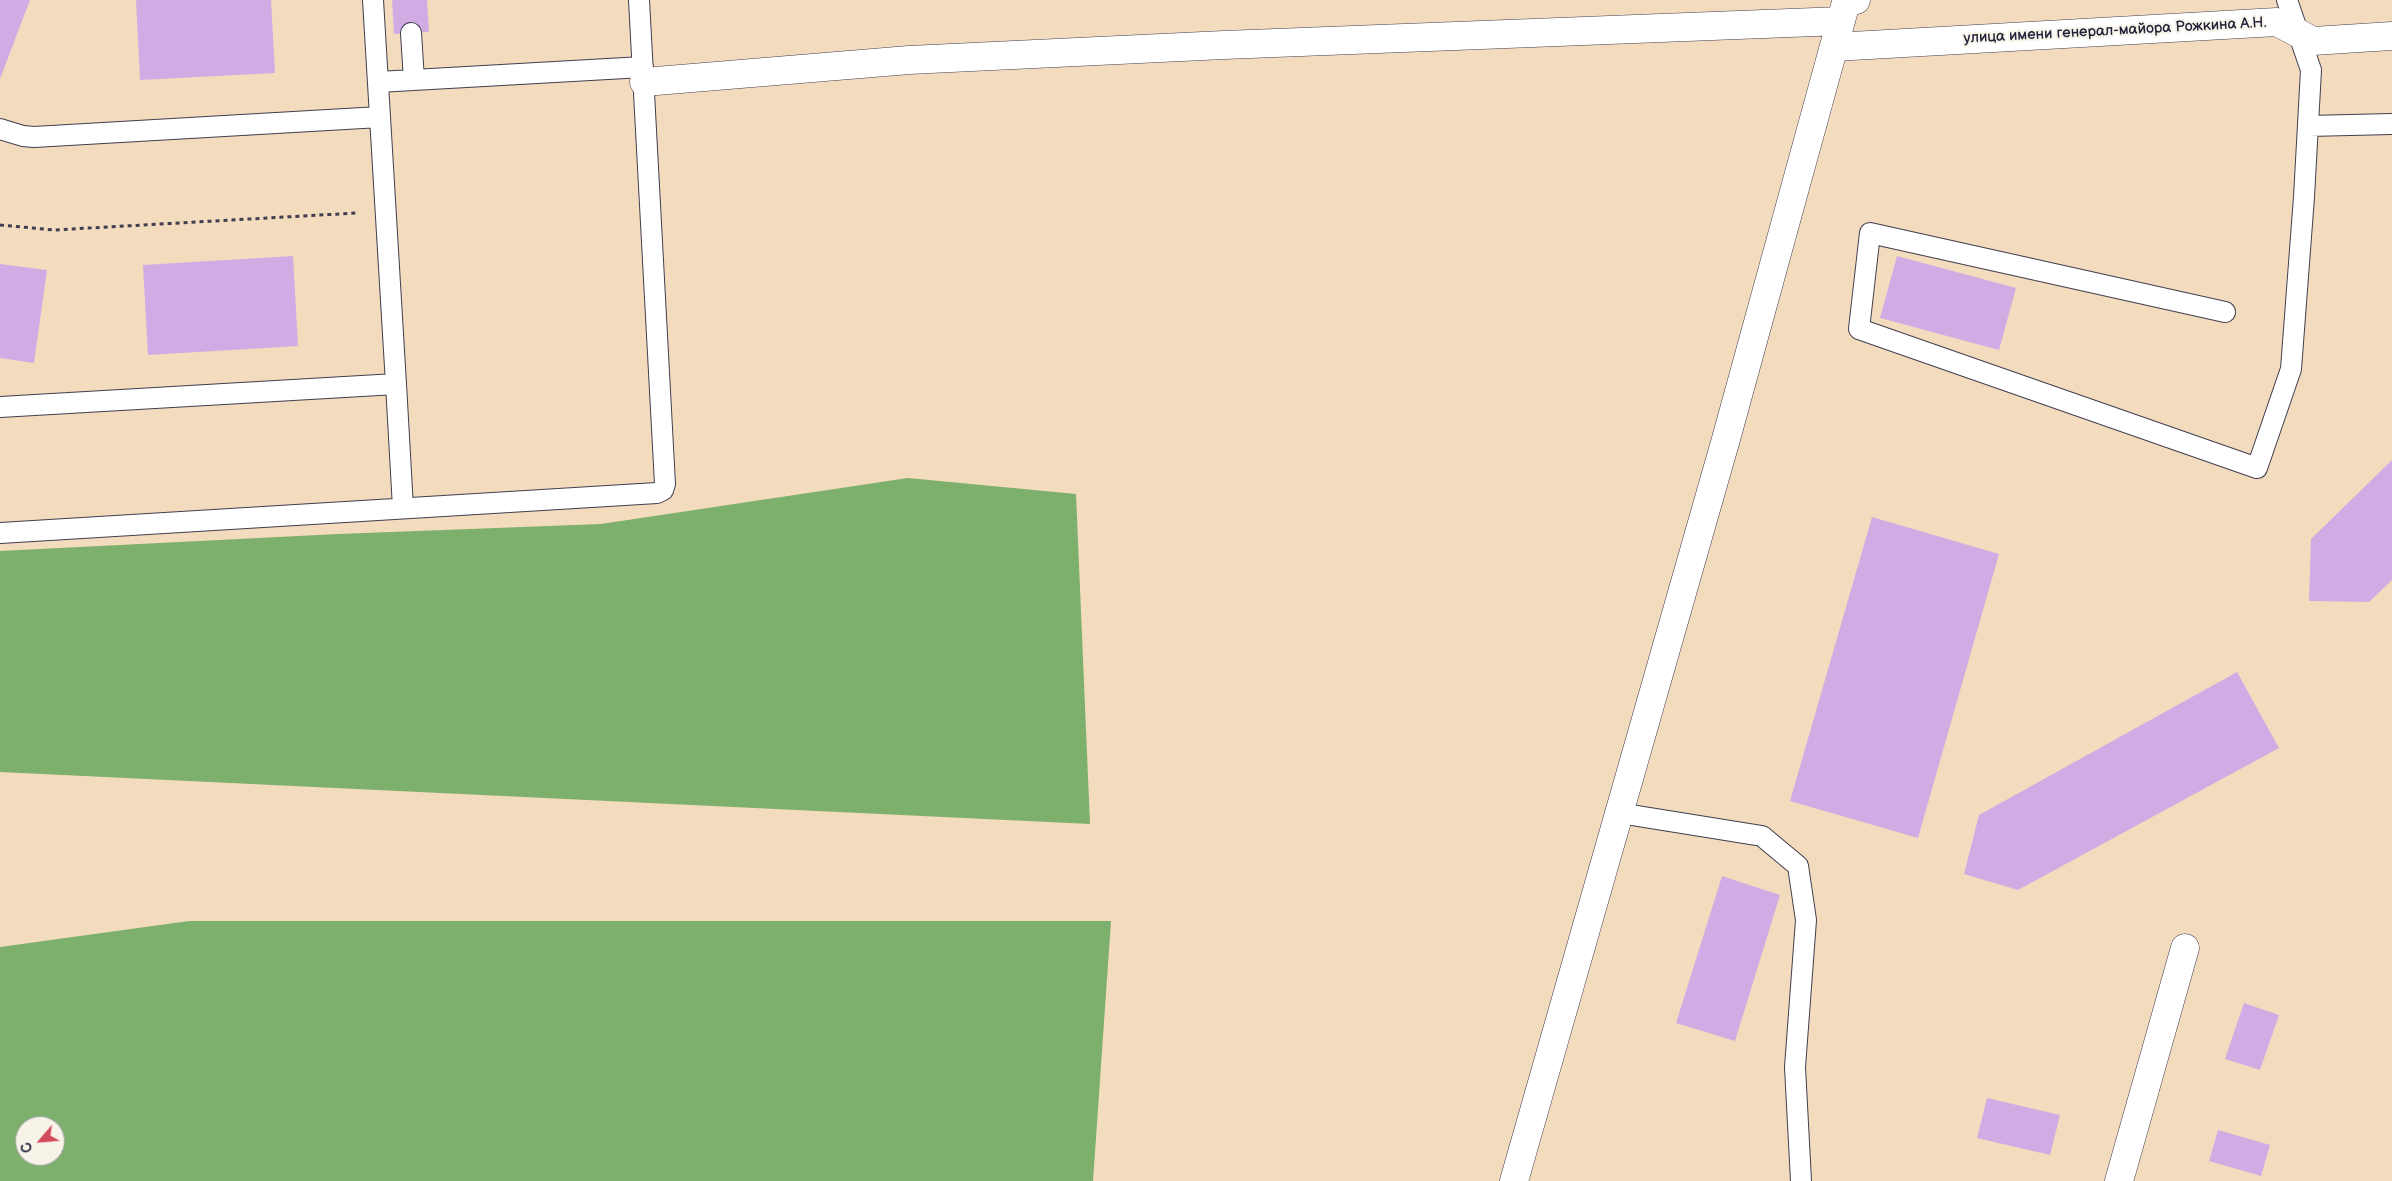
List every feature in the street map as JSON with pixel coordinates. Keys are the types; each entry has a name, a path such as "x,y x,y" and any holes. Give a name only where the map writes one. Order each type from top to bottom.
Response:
{"street":[{"path":"643,75 1234,44 1848,8 1834,47 1726,439 1514,1181"},
{"name":"улица имени генерал-майора Рожкина А.Н.","path":"1834,47 2277,22 2313,41 2392,36"},
{"path":"2119,1181 2185,948"}],"lane":[{"path":"373,0 403,508"},
{"path":"0,533 657,493 663,490 665,484 639,0"},
{"path":"2225,312 1870,233 1859,329 2257,468 2291,369 2312,70 2287,0"},
{"path":"411,33 414,80"},
{"path":"378,82 643,75"},
{"path":"0,129 23,136 34,137 380,117"},
{"path":"2308,126 2392,124"},
{"path":"0,407 396,384"},
{"path":"1619,813 1762,836 1798,866 1806,920 1795,1067 1801,1181"}],"path":[{"path":"0,225 54,230 386,212"}],"green space":[{"path":"908,478 1076,494 1090,824 0,772 0,551 338,534 601,524"},
{"path":"189,921 1111,921 1093,1181 0,1181 0,947"}],"building":[{"path":"0,0 30,0 0,79"},
{"path":"136,0 271,0 275,73 140,80"},
{"path":"392,0 427,0 429,32 394,34"},
{"path":"293,256 298,346 148,355 143,265"},
{"path":"1897,256 2016,288 1999,350 1880,318"},
{"path":"0,264 47,270 34,363 0,358"},
{"path":"2392,460 2392,580 2369,602 2309,601 2311,539"},
{"path":"1872,517 1999,554 1918,838 1790,801"},
{"path":"2237,672 2279,748 2018,890 1964,874 1979,815"},
{"path":"1722,876 1780,895 1735,1041 1676,1023"},
{"path":"2244,1003 2279,1015 2260,1070 2225,1059"},
{"path":"1987,1098 2060,1115 2050,1155 1977,1138"},
{"path":"2218,1130 2270,1145 2261,1176 2209,1161"}]}
